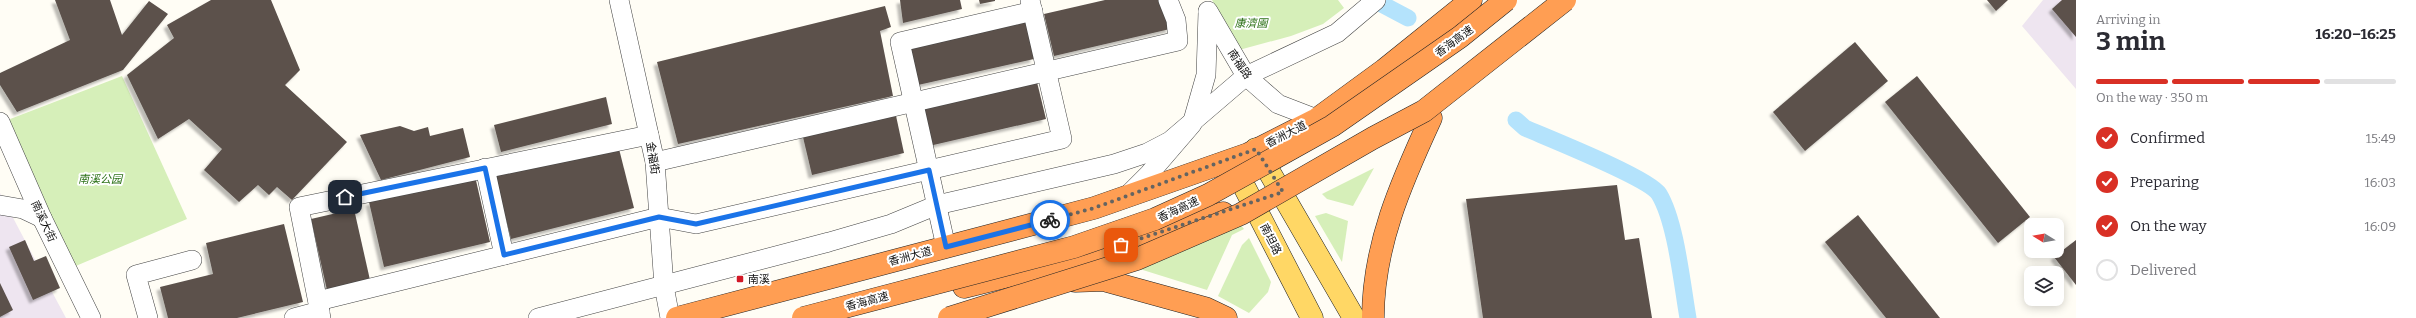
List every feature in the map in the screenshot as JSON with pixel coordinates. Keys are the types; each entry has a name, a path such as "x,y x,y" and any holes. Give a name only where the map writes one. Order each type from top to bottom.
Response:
{"highway":[{"name":"香洲大道","path":"676,318 1094,208 1230,160 1317,119 1384,70 1471,0"},
{"name":"香海高速","path":"803,318 1074,247 1155,220 1208,195 1332,126 1460,38 1506,0"},
{"path":"949,318 1137,259 1241,214 1424,111 1565,0"},
{"path":"842,318 1078,259 1283,192 1324,176 1431,118 1578,0"},
{"path":"1373,318 1373,295 1384,234 1400,185 1431,118"},
{"path":"971,285 1103,280 1205,308 1226,318"}],"main road":[{"path":"1256,149 1283,192 1354,318"},
{"name":"南坦路","path":"1230,160 1312,318"}],"street":[{"name":"金福街","path":"619,0 655,162 664,286 670,318"},
{"path":"655,162 1178,41 1176,20 1168,0"},
{"path":"538,318 664,286 878,228 936,205 1114,164 1147,153 1170,142 1246,76 1337,33 1376,0"},
{"path":"294,318 504,255 659,217 696,224 929,170 1062,139 1032,6 900,42 929,170 936,205 946,247"},
{"path":"1126,197 1149,174 1192,124 1206,75 1206,6"},
{"name":"南福路","path":"1206,6 1246,76 1278,104 1317,119"},
{"name":"南溪大街","path":"0,122 42,218 91,318"},
{"path":"320,310 299,207 649,135"},
{"path":"485,168 504,255"},
{"path":"0,204 23,209 42,218"},
{"path":"148,318 136,275 192,260"}],"shaded area":[{"path":"2043,0 2076,0 2076,89 2022,26"},
{"path":"0,193 51,290 66,318 0,318"}],"green space":[{"name":"康濟園","path":"1212,0 1338,0 1344,8 1323,24 1291,36 1239,50"},
{"name":"南溪公园","path":"122,76 187,219 71,268 5,121"},
{"path":"1374,168 1353,206 1327,199 1322,194"},
{"path":"1326,213 1348,221 1342,262 1315,216"},
{"path":"1240,224 1244,229 1232,235 1207,290 1130,266"},
{"path":"1249,238 1271,282 1268,292 1249,313 1218,296 1242,245"}],"building":[{"path":"55,0 110,0 122,35 149,1 168,14 123,70 17,112 0,85 0,73 70,40"},
{"path":"211,0 271,0 300,70 285,85 347,142 292,200 277,187 269,195 258,185 239,202 204,170 222,149 189,119 158,139 127,75 174,38 167,25"},
{"path":"900,0 960,0 962,9 903,23"},
{"path":"979,0 995,0 995,1 980,4"},
{"path":"1105,0 1164,0 1170,29 1054,56 1044,14"},
{"path":"1987,0 2008,0 1996,11"},
{"path":"2062,0 2076,0 2076,37 2052,9"},
{"path":"885,6 891,27 880,31 893,96 678,144 657,62"},
{"path":"1025,17 1034,59 918,85 908,43"},
{"path":"1855,42 1888,81 1805,151 1773,112"},
{"path":"1917,76 2030,217 2024,218 2024,222 1998,243 1885,102"},
{"path":"1036,78 1046,119 929,146 920,104"},
{"path":"606,97 612,124 501,152 494,125"},
{"path":"895,111 904,153 812,175 802,133"},
{"path":"400,126 414,131 428,127 430,136 463,128 470,157 381,180 360,135"},
{"path":"618,145 634,208 511,239 495,176"},
{"path":"475,176 490,242 384,267 369,202"},
{"path":"1617,185 1625,240 1639,238 1652,318 1483,318 1466,199"},
{"path":"354,209 370,280 327,290 311,219"},
{"path":"1858,215 1940,318 1886,318 1825,242"},
{"path":"284,224 303,302 237,318 168,318 160,287 213,274 206,243"},
{"path":"25,240 34,261 46,256 60,288 33,300 9,247"},
{"path":"2076,240 2076,285 2064,270 2064,266 2061,266 2055,258 2064,258 2064,249"},
{"path":"0,283 13,310 0,317"}],"waterway":[{"path":"1374,0 1408,18"},
{"path":"1516,120 1525,128 1637,178 1659,194 1670,220 1674,237 1688,318"}],"way so far":[{"path":"1050,220 1094,208 1248,154 1256,149 1283,192 1212,217 1121,245"}],"place":[{"name":"南溪","path":"740,279"}],"route":[{"path":"345,197 485,168 504,255 659,217 696,224 929,170 946,247 1050,220"}]}
